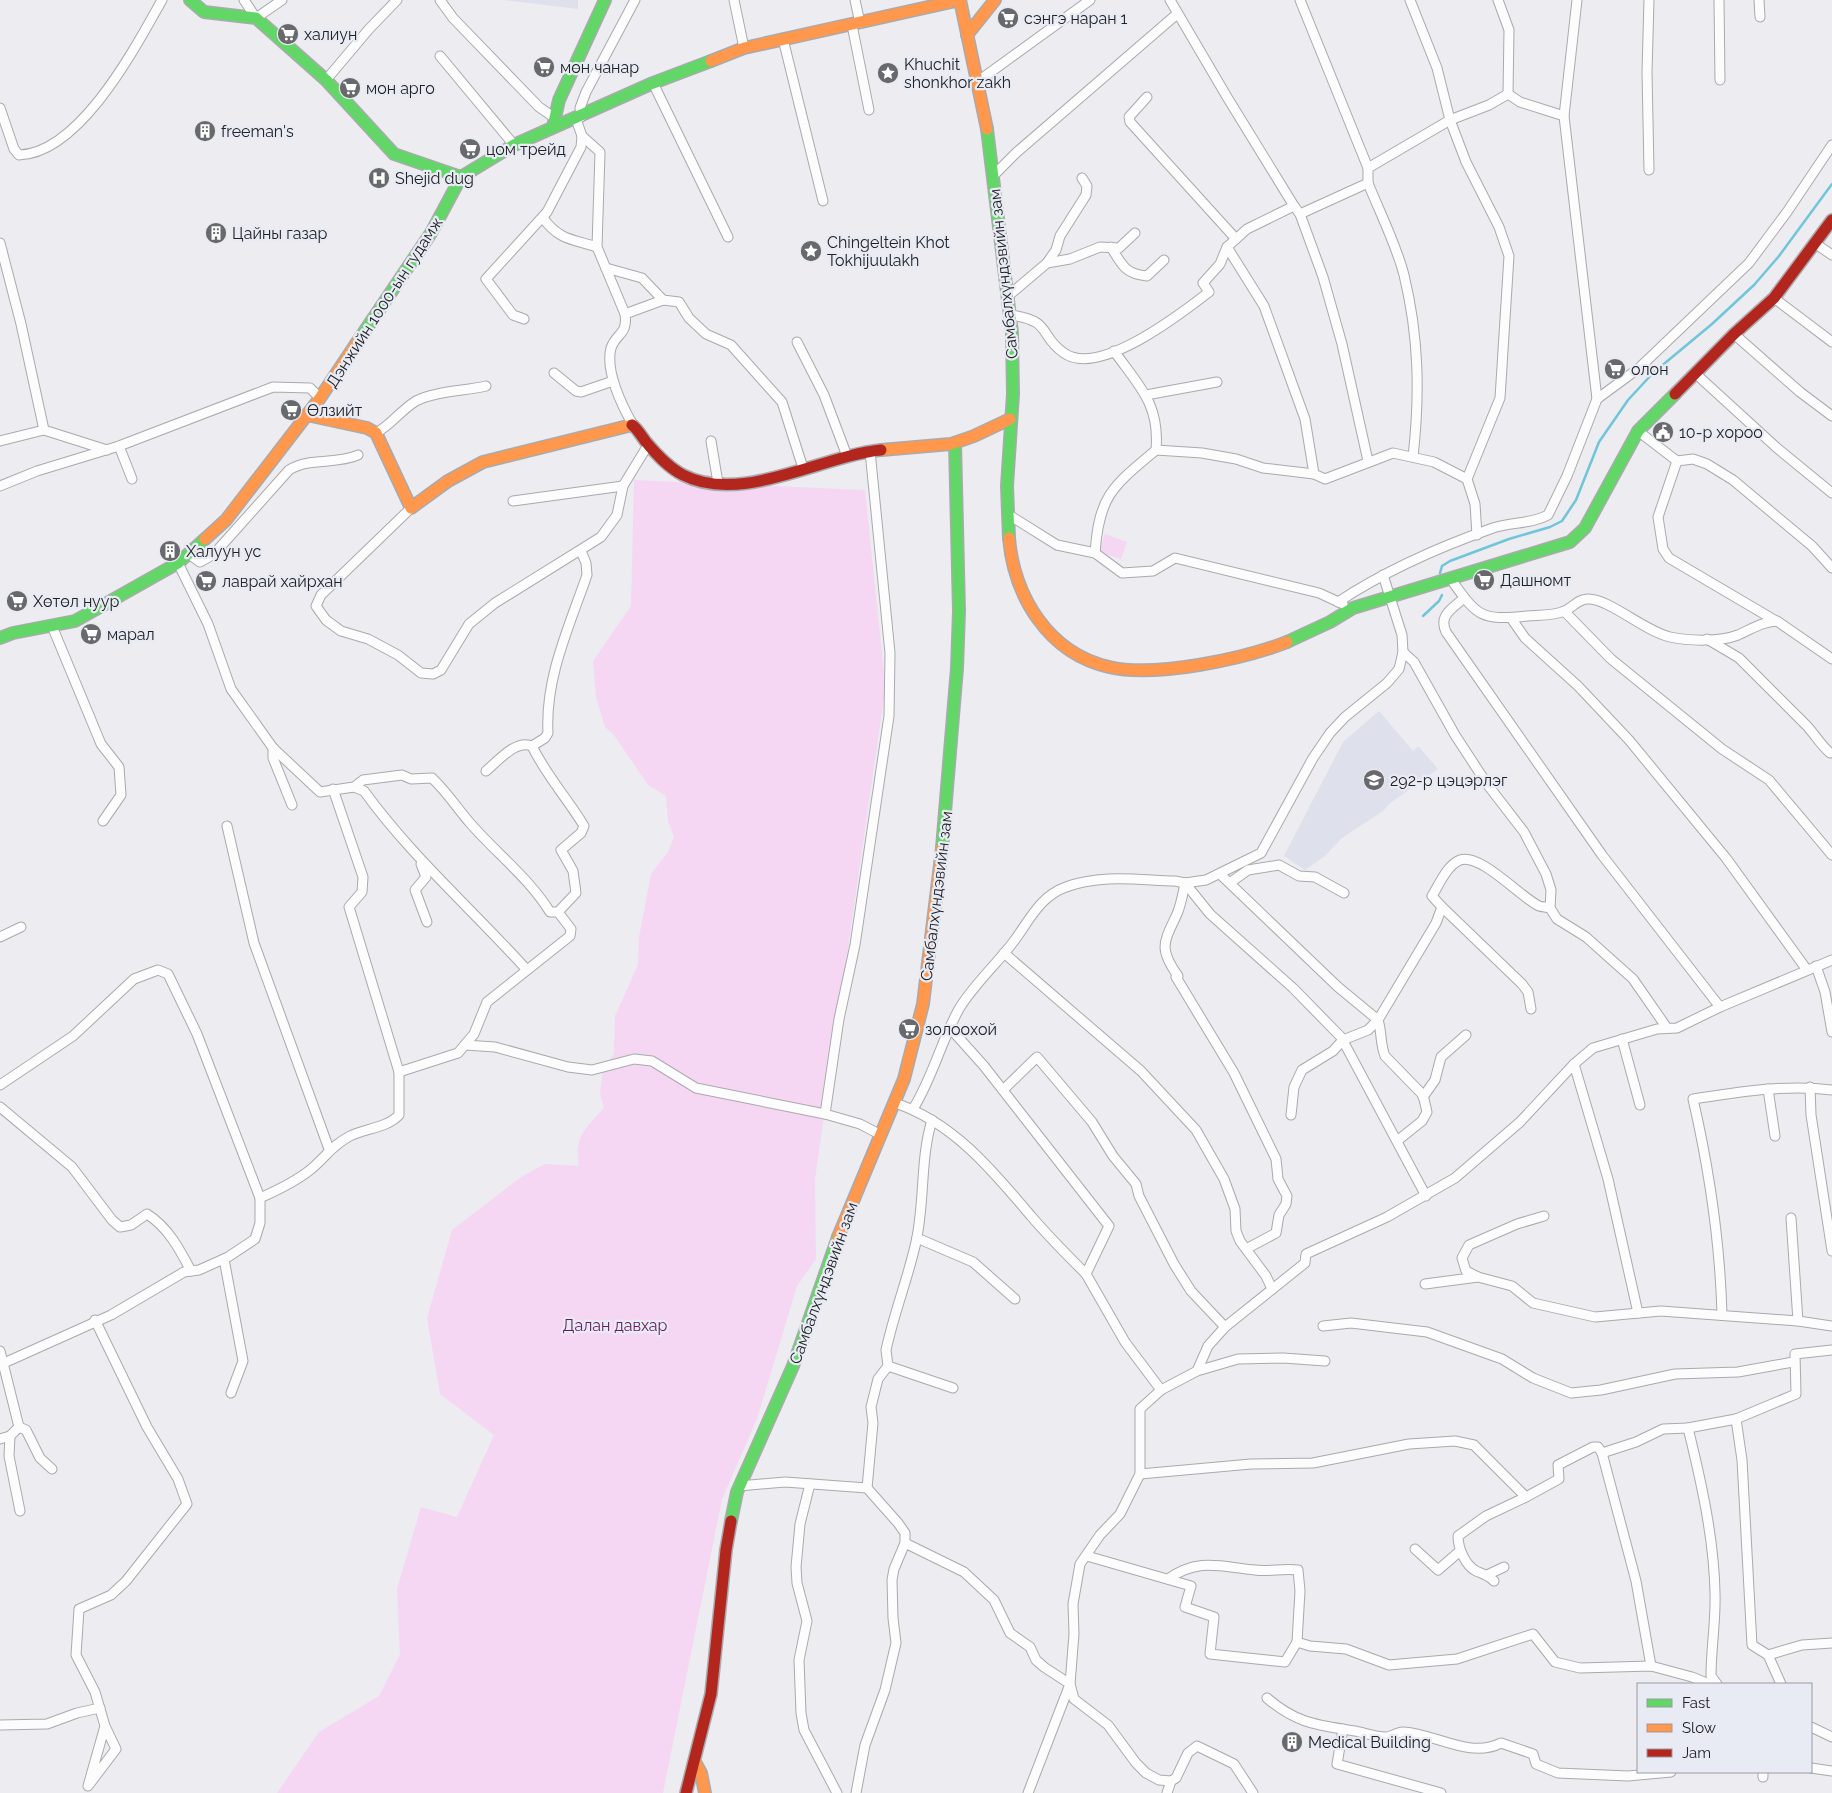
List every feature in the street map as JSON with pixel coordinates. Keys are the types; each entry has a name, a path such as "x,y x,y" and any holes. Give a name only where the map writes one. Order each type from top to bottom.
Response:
{"street":[{"path":"0,108 14,149 19,155 27,155 53,145 67,136 126,63 162,0"},
{"path":"190,0 204,12 256,18 282,0"},
{"path":"244,0 256,18 326,80 394,154 461,176 554,123 578,118 653,83 744,48 960,0"},
{"path":"326,80 369,29 397,0"},
{"path":"440,0 453,18 554,123"},
{"path":"554,123 559,100 605,0"},
{"path":"524,319 512,315 486,279 543,218 578,153 582,136 578,118 580,108 586,92 635,0"},
{"path":"734,0 744,48"},
{"path":"855,0 856,24 869,110"},
{"name":"Самбалхүндэвийн зам","path":"960,0 986,123 1011,315 1013,353 1007,466 1009,515 1016,576 1027,604 1045,628 1065,646 1088,660 1108,667 1159,669 1218,663 1272,647 1337,619 1353,608 1558,547 1579,536 1638,431 1734,334 1774,298 1832,220"},
{"path":"967,36 995,0"},
{"path":"977,82 1090,0"},
{"path":"1170,0 1297,210 1323,277 1346,360 1368,461"},
{"path":"1300,0 1368,168 1368,183 1404,274 1413,324 1418,406 1413,457"},
{"path":"1410,0 1437,68 1450,120 1466,162 1499,227 1509,256 1500,398 1467,478 1475,504 1477,535"},
{"path":"1498,0 1509,30 1508,94"},
{"path":"1338,602 1383,574 1499,526 1538,519 1550,513 1597,400 1564,116 1577,0"},
{"path":"1649,0 1647,72 1650,170"},
{"path":"1719,0 1720,80"},
{"path":"1759,0 1760,16"},
{"path":"993,176 1016,152 1177,14"},
{"path":"783,39 823,201"},
{"path":"440,56 514,145"},
{"path":"653,83 728,237"},
{"path":"1368,168 1450,120 1489,105 1508,94"},
{"path":"1508,94 1520,102 1564,116"},
{"path":"1147,97 1129,117 1130,122 1236,239"},
{"path":"582,136 598,149 601,156 597,246 625,314 625,329 611,348 613,381 618,398 633,425 648,445 672,468 683,475 706,482 759,481 784,476 803,468 870,451 955,443 1010,418"},
{"path":"1597,400 1639,368 1749,263 1787,212 1832,145"},
{"name":"Дэнжийн 1000-ын гудамж","path":"0,638 13,633 75,621 178,563 226,520 320,398 431,233 461,176"},
{"path":"1008,296 1047,262 1086,195 1087,186 1082,178"},
{"path":"1011,315 1037,322 1060,350 1073,358 1094,357 1136,344 1176,318 1209,292 1203,283 1220,264 1227,247 1247,229 1368,183"},
{"path":"543,218 552,231 560,236 597,246"},
{"path":"1047,262 1070,259 1100,247 1119,248 1135,233"},
{"path":"0,243 21,324 44,430"},
{"path":"1816,244 1832,255"},
{"path":"1227,247 1264,306 1305,419 1314,474"},
{"path":"1111,248 1129,273 1146,276 1156,270 1164,260"},
{"path":"606,268 642,278 663,300"},
{"path":"1774,298 1832,342"},
{"path":"625,314 663,300 679,302 689,318 706,334 731,345 782,402 803,468"},
{"path":"1734,334 1800,392 1832,416"},
{"path":"797,342 824,395 847,456"},
{"path":"1095,553 1097,526 1104,502 1121,480 1156,450 1158,428 1153,407 1114,351"},
{"path":"554,373 576,391 581,392 613,381"},
{"path":"1696,374 1777,448 1832,493"},
{"path":"1146,395 1217,382"},
{"path":"376,433 417,401 445,393 486,386"},
{"path":"0,486 37,471 119,446 273,387 310,388 320,398"},
{"path":"307,415 367,428 376,433 411,508"},
{"path":"633,425 483,462 448,481 411,508 321,595 316,606 326,620 341,631 368,639 398,655 421,673 433,674 441,670 469,624 495,603 601,537 618,514 623,486 648,445"},
{"path":"0,441 44,430 107,450"},
{"path":"1638,431 1677,461 1693,459 1707,464 1733,480 1812,546 1832,568"},
{"path":"711,441 718,483"},
{"name":"Самбалхүндэвийн зам","path":"686,1793 712,1694 726,1550 733,1504 739,1486 793,1366 825,1273 895,1103 909,1062 923,1004 948,793 959,620 955,443"},
{"path":"119,446 132,479"},
{"path":"1156,450 1202,453 1236,459 1263,468 1314,474 1325,479 1393,453 1434,462 1467,478"},
{"path":"825,1114 840,1019 855,945 889,716 890,653 870,451"},
{"path":"189,554 200,562 214,554 289,470 297,465 349,459 358,455"},
{"path":"1677,461 1658,517 1663,549 1669,558 1777,621 1787,630 1832,659"},
{"path":"513,501 623,486"},
{"path":"1009,515 1057,545 1095,553 1122,573 1153,570 1175,558 1319,594 1353,608"},
{"path":"532,746 548,734 549,698 555,665 586,575 586,563 581,551"},
{"path":"178,563 208,624 231,689 273,748 320,792 354,786 364,780 402,775 411,779 432,778 444,789 470,823 503,855 550,912 558,912 576,893 574,871 561,850 581,833 584,826 568,800 544,770 532,746 526,744 519,745 486,771"},
{"path":"913,1109 928,1084 950,1028 969,995 1044,900 1066,887 1109,878 1185,883 1206,880 1261,854 1322,745 1344,717 1392,678 1399,670 1403,652 1402,635 1392,597 1383,574"},
{"path":"1450,578 1464,598 1483,616 1511,618 1564,611 1581,600 1590,599 1601,602 1653,632 1670,637 1707,639 1730,637 1760,624 1777,621"},
{"path":"1464,598 1444,618 1443,623 1446,632 1602,855 1720,1007"},
{"path":"1564,611 1611,659 1722,748 1769,780 1832,855"},
{"path":"1511,618 1524,638 1578,686 1630,740 1726,858 1807,970"},
{"path":"52,626 101,744 119,766 120,795 103,821"},
{"path":"1707,639 1739,658 1808,726 1816,736 1818,743 1830,753"},
{"path":"1403,652 1414,662 1455,735 1487,784 1524,832 1546,874 1551,890 1550,908 1557,919 1586,937 1633,979 1667,1028"},
{"path":"273,748 273,758 292,805"},
{"path":"354,786 364,791 421,861 496,935 526,969"},
{"path":"260,1198 294,1182 323,1159 329,1149 352,1135 393,1121 399,1115 399,1072 349,907 362,892 363,877 333,789"},
{"path":"227,826 254,943 329,1149"},
{"path":"1531,1009 1528,992 1522,984 1432,896 1451,867 1460,860 1468,860 1487,868 1539,906 1550,908"},
{"path":"421,861 426,877 415,890 427,922"},
{"path":"1230,882 1248,870 1279,865 1299,876 1315,877 1344,893"},
{"path":"1220,874 1338,987 1378,1020 1383,1034 1382,1048 1385,1056 1423,1097 1428,1112 1422,1121 1397,1141"},
{"path":"1185,883 1210,914 1292,988 1344,1040 1426,1196"},
{"path":"1185,883 1177,914 1164,940 1166,953 1178,976 1176,977 1234,1073 1276,1159 1278,1179 1287,1196 1286,1204 1279,1215 1276,1233 1246,1249"},
{"path":"1291,1115 1294,1087 1302,1070 1333,1051 1344,1040 1368,1030 1378,1020 1436,923 1442,907"},
{"path":"399,1072 458,1053 474,1034 487,1002 526,969 570,936 571,929 558,912"},
{"path":"0,937 21,927"},
{"path":"1004,953 1141,1071 1196,1130 1224,1179 1235,1209 1236,1231 1246,1249 1266,1276 1272,1289"},
{"path":"1196,1370 1208,1346 1225,1327 1304,1262 1306,1254 1426,1196 1455,1178 1520,1122 1574,1064 1593,1048 1667,1028 1677,1028 1720,1007 1832,960"},
{"path":"1816,966 1825,992 1832,1032"},
{"path":"0,1085 79,1031 134,979 158,970 168,974 197,1034 260,1198 260,1223 255,1239 224,1259 199,1270 184,1272 111,1315 95,1320 4,1363"},
{"path":"950,1028 1003,1090 1109,1226 1086,1274"},
{"path":"1423,1097 1435,1080 1441,1056 1466,1035"},
{"path":"1622,1039 1640,1105"},
{"path":"465,1045 495,1047 568,1067 592,1070 634,1060 652,1061 696,1088 825,1114 860,1124 881,1136"},
{"path":"1003,1090 1037,1056 1092,1122 1113,1156 1136,1184 1139,1196 1174,1264 1191,1291 1225,1327"},
{"path":"1574,1064 1608,1179 1638,1313"},
{"path":"1722,1315 1720,1255 1714,1198 1694,1099 1768,1089 1810,1087 1832,1090"},
{"path":"1810,1087 1811,1115 1832,1251"},
{"path":"1768,1089 1776,1136"},
{"path":"895,1103 913,1109 946,1129 1012,1190 1056,1244 1086,1274 1124,1342 1161,1390"},
{"path":"0,1107 72,1168 112,1220 120,1226 131,1225 147,1214 153,1218 177,1244 191,1271"},
{"path":"867,1488 873,1423 870,1407 878,1379 888,1366 886,1350 917,1238 924,1186 925,1140 932,1120"},
{"path":"1544,1216 1517,1224 1469,1245 1462,1258 1466,1271 1478,1278 1512,1286 1533,1303 1580,1314 1595,1316 1661,1311 1798,1321 1832,1326"},
{"path":"1791,1218 1798,1321"},
{"path":"917,1238 973,1262 1015,1299"},
{"path":"224,1259 243,1361 231,1392"},
{"path":"1425,1284 1478,1278"},
{"path":"86,1789 116,1749 105,1726 95,1692 76,1655 79,1609 112,1595 126,1581 186,1504 178,1479 147,1427 95,1320"},
{"path":"1324,1326 1351,1323 1427,1332 1502,1359 1533,1378 1571,1392 1601,1390 1675,1374 1738,1372 1793,1362"},
{"path":"0,1350 19,1427"},
{"path":"1602,1454 1636,1442 1662,1429 1688,1428 1736,1419 1796,1394 1797,1380 1793,1362 1795,1354 1832,1350"},
{"path":"1028,1793 1070,1684 1074,1634 1073,1604 1080,1564 1100,1535 1120,1514 1140,1474 1140,1409 1161,1390 1196,1370 1238,1359 1283,1358 1325,1361"},
{"path":"888,1366 953,1388"},
{"path":"1736,1419 1742,1460 1752,1645 1768,1655 1780,1683"},
{"path":"0,1439 10,1436 19,1427"},
{"path":"19,1427 26,1430 40,1458 52,1469"},
{"path":"1688,1428 1700,1478 1713,1563 1715,1628 1711,1676 1716,1683"},
{"path":"10,1436 9,1456 20,1511"},
{"path":"1140,1474 1251,1464 1312,1463 1409,1444 1455,1441 1474,1445 1526,1498"},
{"path":"1504,1568 1490,1578 1474,1570 1460,1551 1458,1536 1486,1516 1526,1498 1559,1479 1558,1464 1593,1447 1598,1447 1602,1454 1636,1581 1650,1666"},
{"path":"739,1486 785,1482 867,1488 898,1523 904,1533 905,1543 892,1580 896,1643 885,1690 867,1737 856,1793"},
{"path":"810,1484 800,1524 796,1567 796,1583 807,1621 799,1660 801,1713 804,1730 837,1793"},
{"path":"905,1543 964,1572 994,1600 1010,1633 1030,1646 1036,1660 1044,1667 1070,1684 1074,1699 1108,1725 1141,1768 1159,1780 1171,1781 1176,1778 1188,1753 1197,1746 1234,1764 1253,1793"},
{"path":"1415,1549 1438,1570 1460,1551"},
{"path":"1087,1556 1191,1586 1185,1607 1214,1618 1210,1654 1285,1662 1297,1642 1300,1591 1298,1570 1256,1570 1216,1564 1196,1566 1180,1571 1168,1579"},
{"path":"1297,1642 1310,1646 1346,1649 1389,1665 1457,1659 1533,1634 1555,1662 1580,1668 1650,1666 1692,1677 1707,1683"},
{"path":"1768,1655 1802,1645 1832,1643"},
{"path":"1267,1698 1281,1710 1304,1722 1387,1737 1402,1732 1431,1737 1461,1747 1489,1749 1501,1743 1533,1754 1536,1764 1558,1773 1628,1776 1661,1773"},
{"path":"0,1725 47,1724 77,1713 100,1708"},
{"path":"86,1789 105,1726"},
{"path":"1812,1727 1832,1737"},
{"path":"1343,1729 1337,1764 1441,1793"},
{"path":"695,1762 701,1773 705,1793"},
{"path":"1812,1768 1832,1770"},
{"path":"1167,1793 1171,1781"}],"shaded area":[{"path":"504,0 578,0 578,9"},
{"name":"292-р цэцэрлэг","path":"1379,711 1413,751 1418,746 1438,769 1389,804 1383,811 1342,838 1325,856 1305,870 1284,856 1343,742"}],"green space":[{"name":"Далан давхар","path":"634,480 865,490 884,673 884,697 815,1179 816,1259 797,1286 757,1419 722,1499 663,1793 277,1793 319,1732 379,1696 400,1654 397,1589 421,1507 457,1517 494,1435 440,1394 427,1318 452,1230 521,1177 545,1164 579,1166 578,1147 582,1134 604,1108 600,1094 603,1069 614,1054 615,1016 638,965 639,937 651,874 668,852 674,837 668,821 666,796 648,785 614,735 605,727 596,697 593,661 631,606"},
{"path":"1105,534 1127,542 1121,559 1099,552"}],"waterway":[{"path":"1440,573 1442,566 1450,561 1509,539 1550,527 1562,521 1576,500 1599,442 1628,400 1653,373 1712,324 1754,285 1779,256 1832,184"},
{"path":"1423,616 1439,601 1442,595"}],"traffic: fast":[{"path":"190,0 204,12 256,18 326,80 394,154 461,177"},
{"path":"553,127 559,100 605,0"},
{"path":"356,344 431,233 461,177 514,145 653,83 711,61"},
{"path":"987,129 1012,333 1013,394 1007,486 1009,538"},
{"path":"1287,642 1330,622 1353,608 1570,542 1585,528 1638,431 1675,394"},
{"path":"942,848 957,668 959,611 955,443"},
{"path":"0,638 13,633 75,621 178,563 205,539"},
{"path":"731,1521 737,1492 793,1366 838,1237"}],"traffic: slow":[{"path":"711,61 744,48 960,0 987,129"},
{"path":"967,35 995,0"},
{"path":"205,539 226,520 320,398 356,344"},
{"path":"307,415 367,428 376,433 411,508 448,481 483,462 632,425"},
{"path":"881,450 951,444 974,436 1010,419"},
{"path":"1009,538 1012,560 1018,581 1038,619 1068,649 1087,660 1109,667 1128,670 1174,668 1247,655 1287,642"},
{"path":"838,1237 904,1079 923,1004 942,848"},
{"path":"695,1762 701,1773 705,1793"}],"traffic: jam":[{"path":"1675,394 1734,334 1774,298 1832,220"},
{"path":"632,425 654,452 672,468 683,475 706,483 730,485 755,482 857,454 881,450"},
{"path":"686,1793 711,1694 726,1550 731,1521"}],"place":[{"name":"сэнгэ наран 1","path":"1008,18"},
{"name":"халиун","path":"288,34"},
{"name":"мөн чанар","path":"544,67"},
{"name":"Khuchit shonkhor zakh","path":"888,73"},
{"name":"мон арго","path":"350,88"},
{"name":"freeman's","path":"205,131"},
{"name":"цом трейд","path":"470,149"},
{"name":"Shejid dug","path":"379,178"},
{"name":"Цайны газар","path":"216,233"},
{"name":"Chingeltein Khot Tokhijuulakh","path":"811,251"},
{"name":"олон","path":"1615,369"},
{"name":"Өлзийт","path":"291,410"},
{"name":"10-р хороо","path":"1663,432"},
{"name":"Халуун ус","path":"170,551"},
{"name":"Дашномт","path":"1484,580"},
{"name":"лаврай хайрхан","path":"206,581"},
{"name":"Хөтөл нуур","path":"17,601"},
{"name":"марал","path":"91,634"},
{"name":"292-р цэцэрлэг","path":"1374,780"},
{"name":"золоохой","path":"909,1029"},
{"name":"Medical Building","path":"1292,1742"}]}
